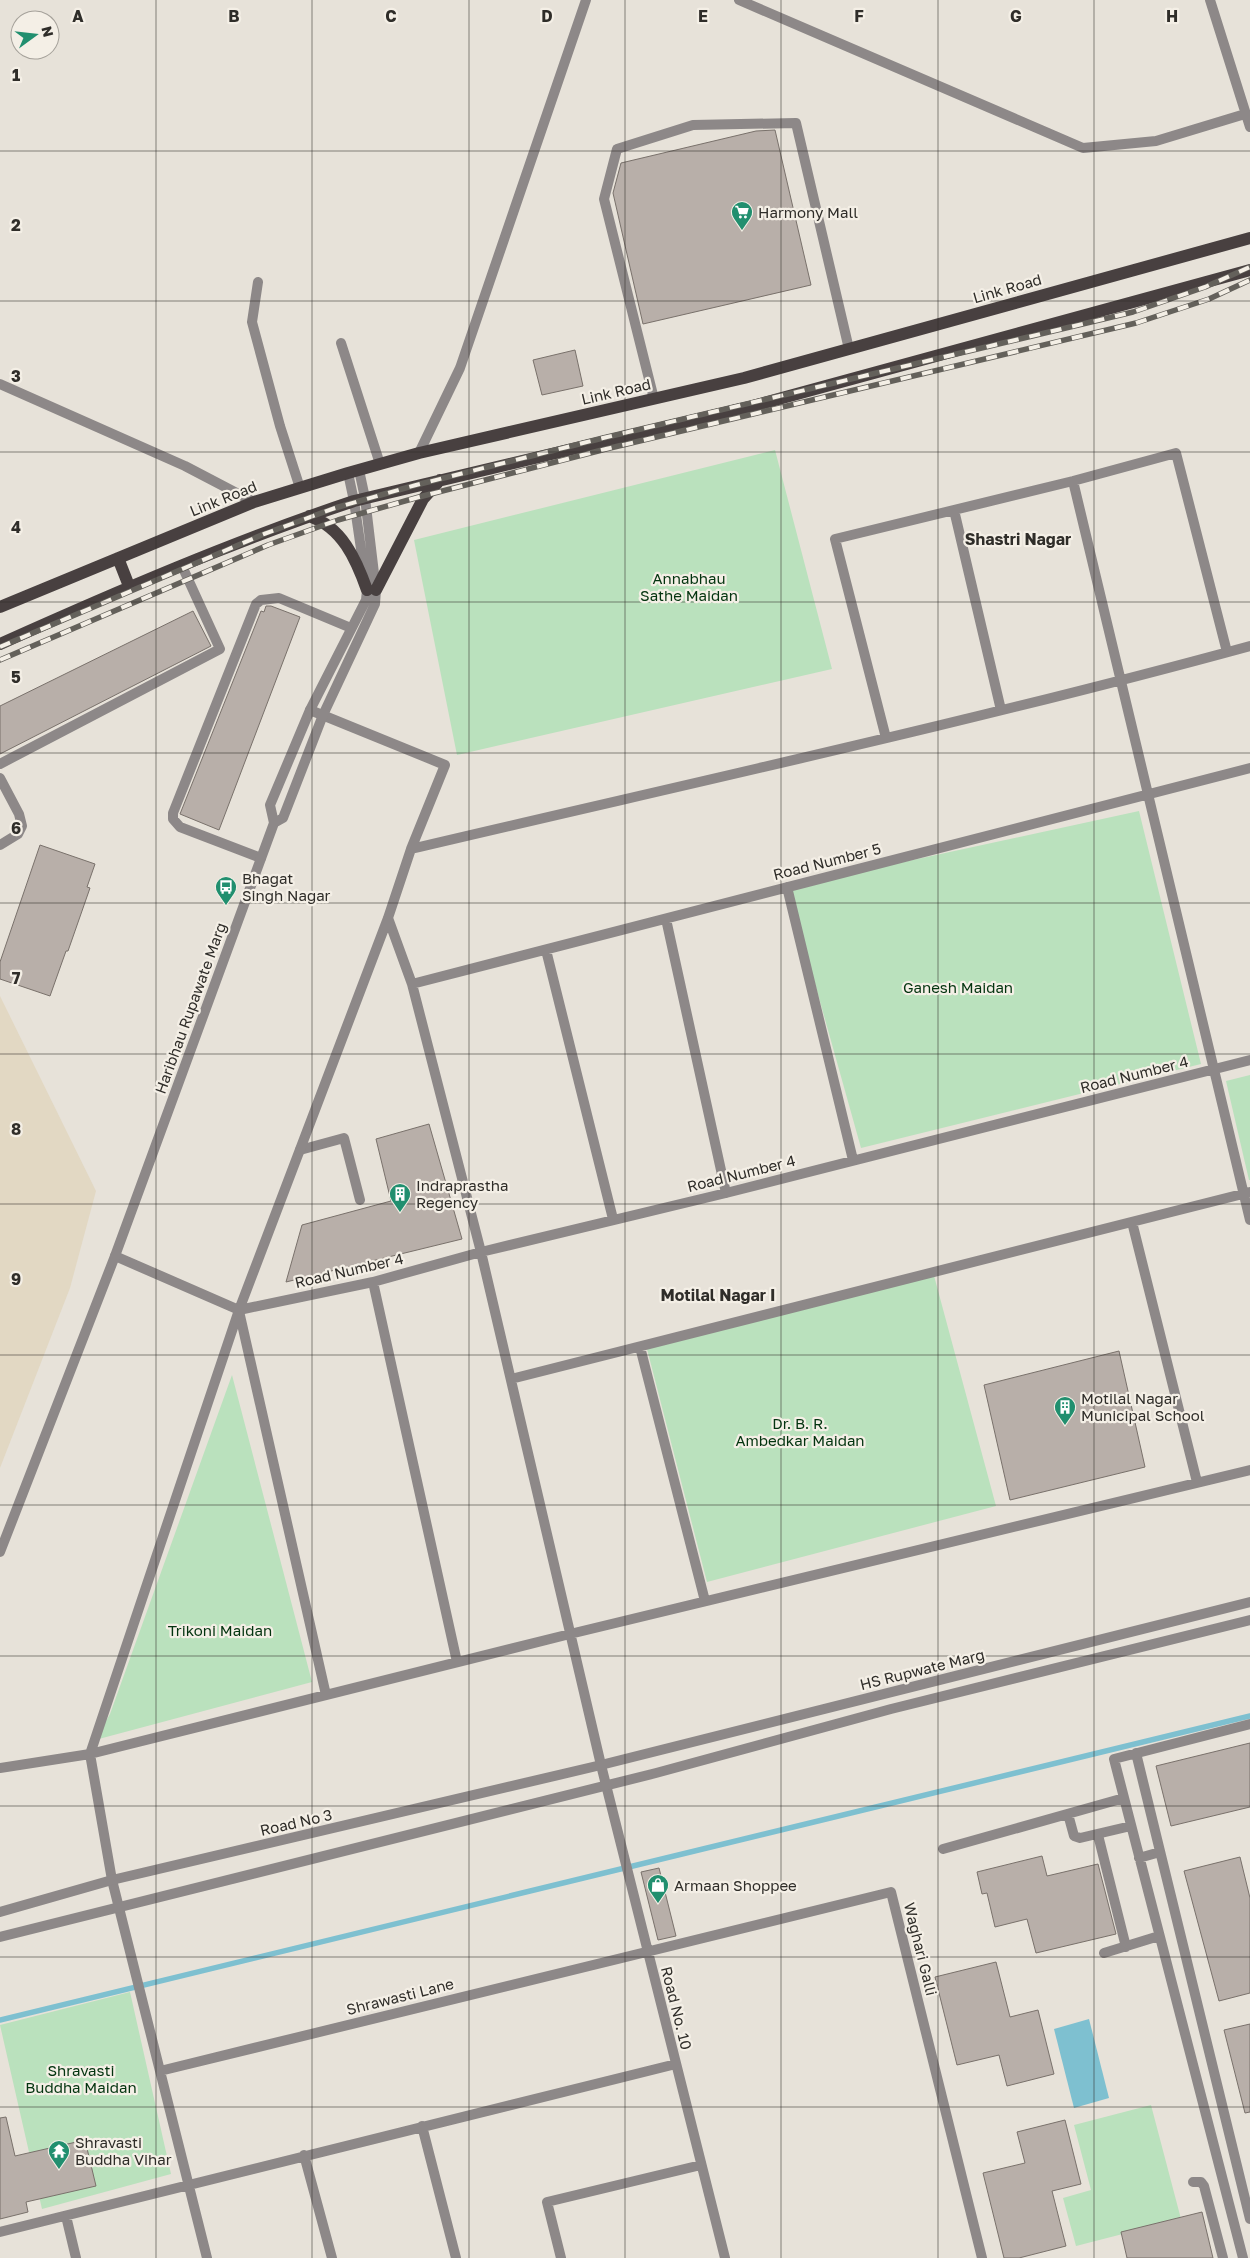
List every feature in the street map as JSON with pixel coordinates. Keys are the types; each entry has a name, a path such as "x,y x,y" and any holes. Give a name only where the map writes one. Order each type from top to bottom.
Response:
{"main road":[{"name":"Link Road","path":"0,608 254,502 353,471 419,453 744,378 1250,240"},
{"path":"0,644 129,586 309,516 360,499 754,406 1250,270"},
{"path":"372,590 423,499 440,480"},
{"path":"309,516 327,524 341,539 356,559 372,590"},
{"path":"118,558 129,586"}],"street":[{"path":"419,453 460,368 586,0"},
{"path":"739,0 1084,148 1156,141 1245,114"},
{"path":"1210,0 1250,128"},
{"path":"654,399 604,199 617,149 692,125 796,124 849,349"},
{"path":"258,282 252,322 280,426 300,488"},
{"path":"341,343 380,464"},
{"path":"0,384 185,466 254,502"},
{"path":"886,738 835,539 1073,481 1176,453 1227,652"},
{"path":"274,823 283,818 322,715 374,604 360,499 353,471"},
{"path":"1073,481 1214,1069 1247,1192 1250,1220"},
{"path":"954,510 1001,710"},
{"path":"182,566 220,650 234,658"},
{"name":"Haribhau Rupawate Marg","path":"0,1552 114,1256 274,823 270,806 310,710 372,590"},
{"path":"261,858 180,827 173,820 173,813 253,610 261,600 279,598 351,628"},
{"path":"411,849 886,738 1121,681 1250,646"},
{"path":"0,764 220,650"},
{"path":"208,2258 112,1880 90,1754 239,1310 444,765 310,710"},
{"name":"Road Number 5","path":"412,984 1250,768"},
{"path":"0,778 19,814 22,826 18,834 0,845"},
{"path":"787,887 852,1160"},
{"name":"Road No. 10","path":"388,918 412,984 481,1252 600,1765 725,2258"},
{"path":"666,919 726,1193"},
{"path":"546,950 613,1219"},
{"name":"Road Number 4","path":"239,1310 373,1282 481,1252 726,1193 1250,1060"},
{"path":"300,1150 344,1138 360,1200"},
{"path":"511,1379 1247,1192"},
{"path":"1132,1222 1197,1482"},
{"path":"114,1256 239,1310"},
{"path":"373,1282 457,1662"},
{"path":"239,1310 326,1695"},
{"path":"640,1347 705,1601"},
{"path":"0,1768 90,1754 570,1634 1250,1470"},
{"name":"HS Rupwate Marg","path":"600,1765 1250,1602"},
{"path":"0,1937 606,1785 1077,1662 1250,1620"},
{"path":"1074,1646 1077,1662"},
{"path":"904,1689 908,1705"},
{"path":"1244,2258 1114,1758 1250,1724"},
{"path":"742,1730 746,1748"},
{"path":"1136,1753 1250,2219"},
{"name":"Road No 3","path":"0,1912 112,1880 600,1765"},
{"path":"943,1850 1124,1798"},
{"path":"1068,1814 1074,1836 1080,1838 1131,1826"},
{"path":"1098,1835 1126,1947"},
{"path":"1139,1858 1160,1852"},
{"name":"Waghari Galli","path":"647,1951 891,1892 982,2258"},
{"path":"1104,1954 1160,1936"},
{"name":"Shrawasti Lane","path":"160,2071 647,1951"},
{"path":"1179,2009 1197,2004"},
{"path":"0,2232 676,2064"},
{"path":"422,2126 456,2258"},
{"path":"1211,2132 1227,2126"},
{"path":"304,2155 332,2258"},
{"path":"561,2258 547,2202 701,2164"},
{"path":"1193,2182 1201,2182 1204,2186 1223,2258"},
{"path":"66,2216 76,2258"}],"shaded area":[{"path":"0,996 96,1191 70,1288 0,1468"}],"green space":[{"name":"Annabhau Sathe Maidan","path":"775,450 832,669 457,755 414,540"},
{"name":"Ganesh Maidan","path":"1139,811 1201,1064 861,1148 788,887"},
{"path":"1250,1075 1250,1180 1249,1180 1226,1081"},
{"name":"Dr. B. R. Ambedkar Maidan","path":"933,1272 996,1506 707,1582 646,1345"},
{"name":"Trikoni Maidan","path":"232,1375 312,1682 95,1740 110,1714"},
{"name":"Shravasti Buddha Maidan","path":"130,1992 171,2174 42,2209 0,2025"},
{"path":"1151,2105 1181,2219 1076,2246 1063,2198 1091,2190 1074,2125"}],"water":[{"path":"1089,2019 1109,2098 1074,2108 1054,2029"}],"building":[{"path":"775,130 811,285 643,324 613,193 621,163 756,131"},
{"path":"575,350 583,386 542,395 533,360"},
{"path":"266,606 271,606 300,617 219,830 180,814 261,611 264,612"},
{"path":"193,611 211,646 0,754 0,706"},
{"path":"40,845 95,864 87,887 90,888 50,996 0,979 0,962"},
{"name":"Indraprastha Regency","path":"429,1124 462,1239 286,1282 302,1225 391,1201 376,1139"},
{"name":"Motilal Nagar Municipal School","path":"1119,1351 1145,1467 1010,1500 984,1385"},
{"path":"1250,1743 1250,1807 1171,1826 1156,1766"},
{"path":"1042,1856 1047,1876 1098,1864 1116,1934 1036,1953 1027,1919 995,1927 987,1893 982,1894 977,1872"},
{"path":"1240,1857 1250,1898 1250,1993 1219,2001 1184,1871"},
{"name":"Armaan Shoppee","path":"659,1868 676,1936 658,1940 641,1872"},
{"path":"996,1962 1010,2017 1038,2010 1054,2074 1007,2086 999,2055 957,2065 935,1977"},
{"path":"1250,2024 1250,2112 1245,2113 1224,2030"},
{"path":"6,2117 15,2156 85,2140 96,2186 26,2202 28,2212 0,2219 0,2118"},
{"path":"1065,2120 1081,2184 1052,2191 1066,2246 1019,2258 1004,2258 983,2173 1025,2163 1017,2132"},
{"path":"1202,2212 1213,2258 1127,2258 1121,2232"}],"waterway":[{"path":"0,2020 1250,1716"}],"railway":[{"path":"0,647 264,534 335,508 416,485 603,438 1133,312 1205,287 1250,267"},
{"path":"0,660 268,545 338,520 606,449 1136,323 1209,299 1250,280"}],"place":[{"name":"Harmony Mall","path":"742,231"},
{"name":"Bhagat Singh Nagar","path":"226,906"},
{"name":"Indraprastha Regency","path":"400,1213"},
{"name":"Motilal Nagar Municipal School","path":"1065,1426"},
{"name":"Armaan Shoppee","path":"658,1904"},
{"name":"Shravasti Buddha Vihar","path":"59,2170"}],"district":[{"name":"Shastri Nagar","path":"1018,539"},
{"name":"Motilal Nagar I","path":"718,1295"}]}
